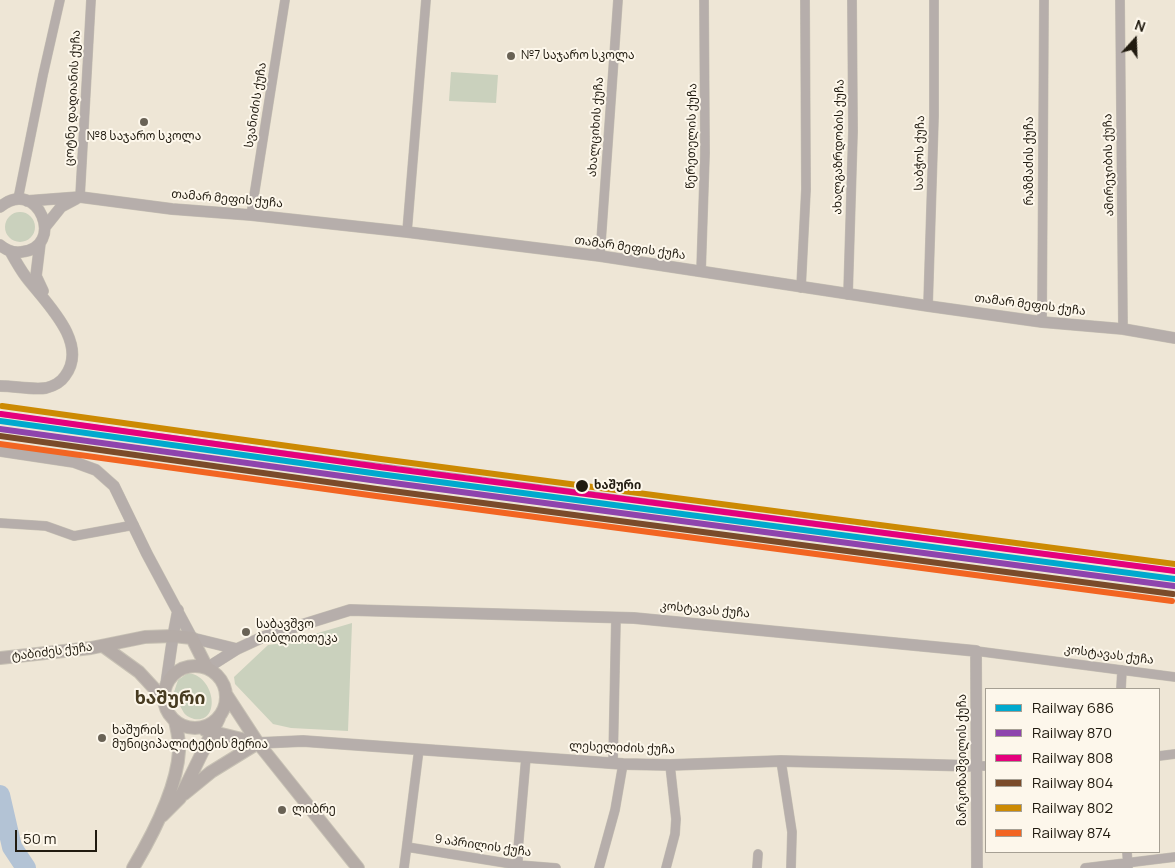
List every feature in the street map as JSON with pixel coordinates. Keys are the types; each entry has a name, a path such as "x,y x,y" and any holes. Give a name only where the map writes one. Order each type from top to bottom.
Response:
{"main road":[{"name":"ტაბიძეს ქუჩა","path":"1,658 103,646 145,637 172,636 192,638"},
{"path":"192,638 207,668"},
{"name":"ტაბიძეს ქუჩა","path":"103,646 139,672 164,699"},
{"path":"180,798 212,732 219,717 226,704 226,694 222,680 207,668 194,666 183,668 173,674 166,684 164,699 168,713 175,721 188,727 198,728 212,732 258,743"},
{"path":"226,694 258,743 358,868"},
{"path":"198,728 211,724 219,717"},
{"path":"133,868 159,820 178,763 179,738 175,721"},
{"path":"159,820 180,798 211,772 258,743"}],"street":[{"path":"19,200 42,75 60,0"},
{"name":"ცოტნე დადიანის ქუჩა","path":"80,197 91,0"},
{"name":"სვანიძის ქუჩა","path":"251,214 285,0"},
{"path":"407,232 426,0"},
{"name":"ახალციხის ქუჩა","path":"600,256 618,0"},
{"name":"წერეთელის ქუჩა","path":"701,272 705,154 704,0"},
{"path":"801,288 806,190 805,0"},
{"name":"ახალგაზრდობის ქუჩა","path":"848,295 853,130 852,0"},
{"name":"საბჭოს ქუჩა","path":"928,306 934,116 934,0"},
{"name":"რაზმაძის ქუჩა","path":"1042,322 1044,0"},
{"name":"ამირეჯიბის ქუჩა","path":"1120,0 1123,329"},
{"path":"0,194 35,205 41,211 45,227 40,243 36,276 49,304"},
{"path":"45,227 61,207 80,197"},
{"name":"თამარ მეფის ქუჩა","path":"19,200 80,197 172,209 251,214 407,232 600,256 848,295 1042,322 1123,329 1175,338"},
{"path":"0,207 5,203 19,200"},
{"path":"5,248 26,252 40,243"},
{"path":"0,386 45,388 54,385 62,380 69,371 73,360 71,344 62,324 49,304 5,248"},
{"path":"0,452 74,462 96,470 114,486 192,638 237,649"},
{"path":"0,523 46,526 74,536 134,525"},
{"path":"166,684 172,636 178,610"},
{"name":"კოსტავას ქუჩა","path":"207,668 237,649 264,637 350,610 616,617 976,651 1175,677"},
{"path":"598,868 615,810 618,764 616,617"},
{"name":"მარკოზაშვილის ქუჩა","path":"976,651 981,766 977,868"},
{"path":"1121,688 1122,670"},
{"name":"ლესელიძის ქუჩა","path":"258,743 303,741 618,764 670,765 781,761 981,766"},
{"path":"404,868 419,749"},
{"path":"1160,756 1175,754"},
{"path":"518,867 526,757"},
{"path":"781,761 792,832 791,868"},
{"path":"666,868 675,834 676,819 670,765"},
{"name":"9 აპრილის ქუჩა","path":"407,847 518,867 556,868"},
{"path":"1127,853 1128,866"},
{"path":"757,868 758,854"},
{"path":"1085,868 1128,866 1175,857"}],"green space":[{"path":"451,72 498,75 496,103 449,101"},
{"path":"20,212 26,213 34,221 34,233 26,241 20,242 14,241 6,233 5,227 6,221 14,213"},
{"path":"352,623 348,731 291,728 273,724 235,684 234,677 268,645 284,643"},
{"path":"188,673 197,676 205,682 212,699 208,714 203,719 194,719 185,714 174,692 178,680"}],"waterway":[{"path":"0,795 12,847 26,868"}],"railway":[{"path":"0,414 1175,571"}],"rail line":[{"name":"802","path":"2,406 381,459 1175,564"},
{"name":"808","path":"1,414 380,467 1175,571"},
{"name":"686","path":"0,421 379,474 1175,579"},
{"name":"870","path":"0,429 1174,586"},
{"name":"804","path":"0,436 377,489 1173,594"},
{"name":"874","path":"0,444 376,496 1172,601"}],"place":[{"name":"№7 საჯარო სკოლა","path":"511,56"},
{"name":"№8 საჯარო სკოლა","path":"144,122"},
{"name":"ხაშური","path":"582,486"},
{"name":"საბავშვო ბიბლიოთეკა","path":"246,632"},
{"name":"ხაშურის მუნიციპალიტეტის მერია","path":"102,738"},
{"name":"ლიბრე","path":"282,810"}],"district":[{"name":"ხაშური","path":"170,699"}]}
